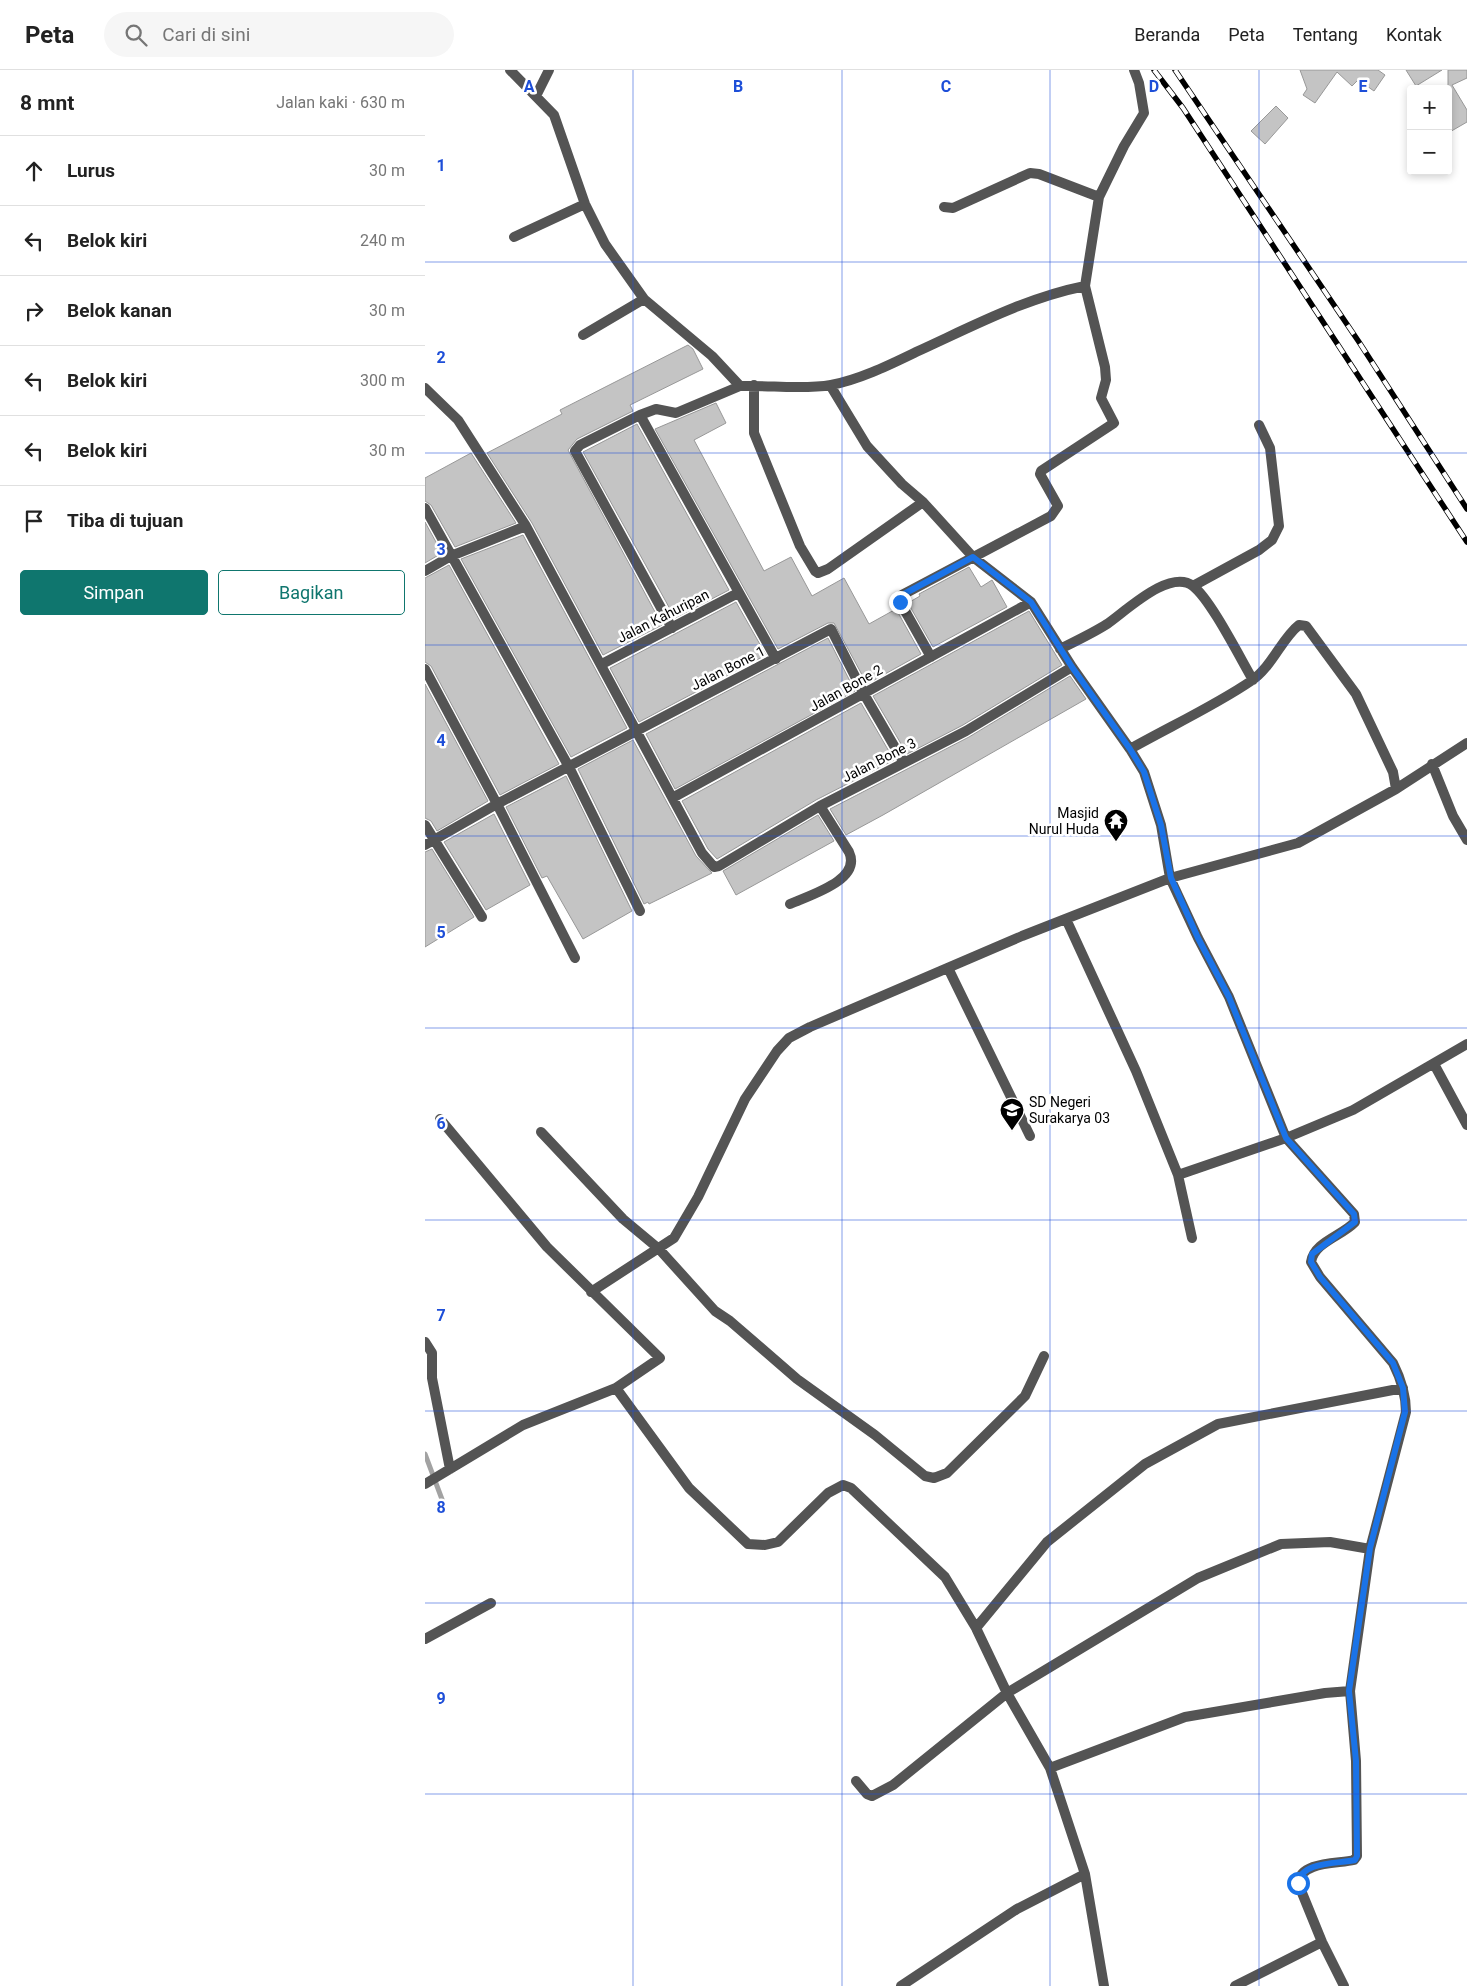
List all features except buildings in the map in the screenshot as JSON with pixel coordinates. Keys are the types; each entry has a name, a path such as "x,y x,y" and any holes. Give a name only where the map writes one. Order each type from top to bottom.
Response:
{"street":[{"path":"510,70 554,115 585,204 605,244 644,299 712,356 740,386"},
{"path":"536,96 549,70"},
{"path":"931,657 900,598 1055,512 1058,506 1040,474 1041,471 1114,423 1101,398 1106,380 1105,367 1085,286 1099,197 1124,146 1144,113 1139,83 1133,70"},
{"path":"944,207 953,208 1030,172 1099,197"},
{"path":"514,237 585,204"},
{"path":"672,628 575,451 580,445 640,415 656,410 676,413 740,386 830,385 870,374 1002,311 1063,291 1085,286"},
{"path":"583,335 644,299"},
{"path":"753,385 754,433 800,546 815,571 818,573 828,569 923,502"},
{"path":"830,385 867,446 902,484 923,502 973,557 1031,602 1072,667 1130,749 1144,772 1161,825 1171,878 1198,938 1229,997 1286,1138 1354,1214 1355,1222 1312,1254 1311,1262 1320,1277 1393,1363 1403,1388 1405,1412 1370,1548 1349,1691 1356,1761 1357,1856 1355,1860 1309,1868 1299,1878 1298,1883 1322,1942 1344,1986"},
{"path":"425,388 458,420 526,526 674,797"},
{"path":"640,415 737,593 776,659"},
{"path":"1193,586 1259,550 1272,540 1279,526 1270,448 1259,425"},
{"path":"425,508 569,767 640,911"},
{"path":"425,571 451,556 526,526"},
{"path":"1060,649 1107,624 1153,590 1181,581 1193,586 1205,600 1253,680"},
{"name":"Jalan Kahuripan","path":"602,664 737,593"},
{"name":"Jalan Bone 2","path":"674,797 1031,602"},
{"path":"1130,749 1253,680 1278,653 1293,630 1299,625 1306,626 1356,694 1393,772 1396,789"},
{"name":"Jalan Bone 1","path":"429,843 497,804 831,629 864,694"},
{"name":"Jalan Bone 3","path":"674,797 703,853 713,867 719,866 820,806 965,731 1072,667"},
{"path":"425,669 497,804 575,958"},
{"path":"864,694 904,763"},
{"path":"591,1292 673,1238 683,1224 745,1098 777,1051 789,1038 810,1027 948,968 1171,878 1298,843 1396,789 1467,742"},
{"path":"1432,764 1453,816 1467,840"},
{"path":"789,904 844,878 851,869 852,858 820,806"},
{"path":"425,825 429,843 482,917"},
{"path":"1066,919 1136,1071 1178,1175 1192,1238"},
{"path":"948,968 1030,1136"},
{"path":"1178,1175 1286,1138 1353,1110 1467,1044"},
{"path":"1434,1064 1467,1125"},
{"path":"425,1484 523,1425 616,1388 660,1358 547,1247 440,1119"},
{"path":"541,1132 623,1219 659,1249 715,1311 730,1320 797,1380 875,1436 925,1476 934,1478 947,1473 1025,1396 1044,1356"},
{"path":"425,1342 432,1352 432,1378 450,1469"},
{"path":"616,1388 689,1488 748,1544 765,1545 778,1542 827,1493 843,1485 851,1488 945,1577 976,1628 1007,1693 1050,1768 1085,1874 1104,1986"},
{"path":"976,1628 1047,1542 1145,1464 1218,1424 1403,1388"},
{"path":"855,1781 867,1794 872,1796 893,1785 1007,1693 1198,1578 1281,1544 1330,1542 1370,1548"},
{"path":"425,1639 491,1603"},
{"path":"1050,1768 1185,1717 1325,1693 1349,1691"},
{"path":"901,1986 1017,1909 1085,1874"},
{"path":"1235,1986 1322,1942"}],"waterway":[{"path":"425,1454 443,1502"}],"railway":[{"path":"1154,70 1183,108 1467,542"},
{"path":"1175,70 1359,342 1467,509"}],"place":[{"name":"Masjid Nurul Huda","path":"1116,842"},
{"name":"SD Negeri Surakarya 03","path":"1012,1131"}],"route":[{"path":"900,602 902,595 973,557 1031,602 1072,667 1144,772 1161,825 1171,878 1198,938 1229,997 1286,1138 1354,1214 1355,1222 1350,1228 1312,1254 1311,1262 1320,1277 1393,1363 1399,1374 1405,1396 1405,1412 1370,1548 1349,1691 1356,1761 1357,1859 1309,1868 1299,1878 1298,1883"}]}
